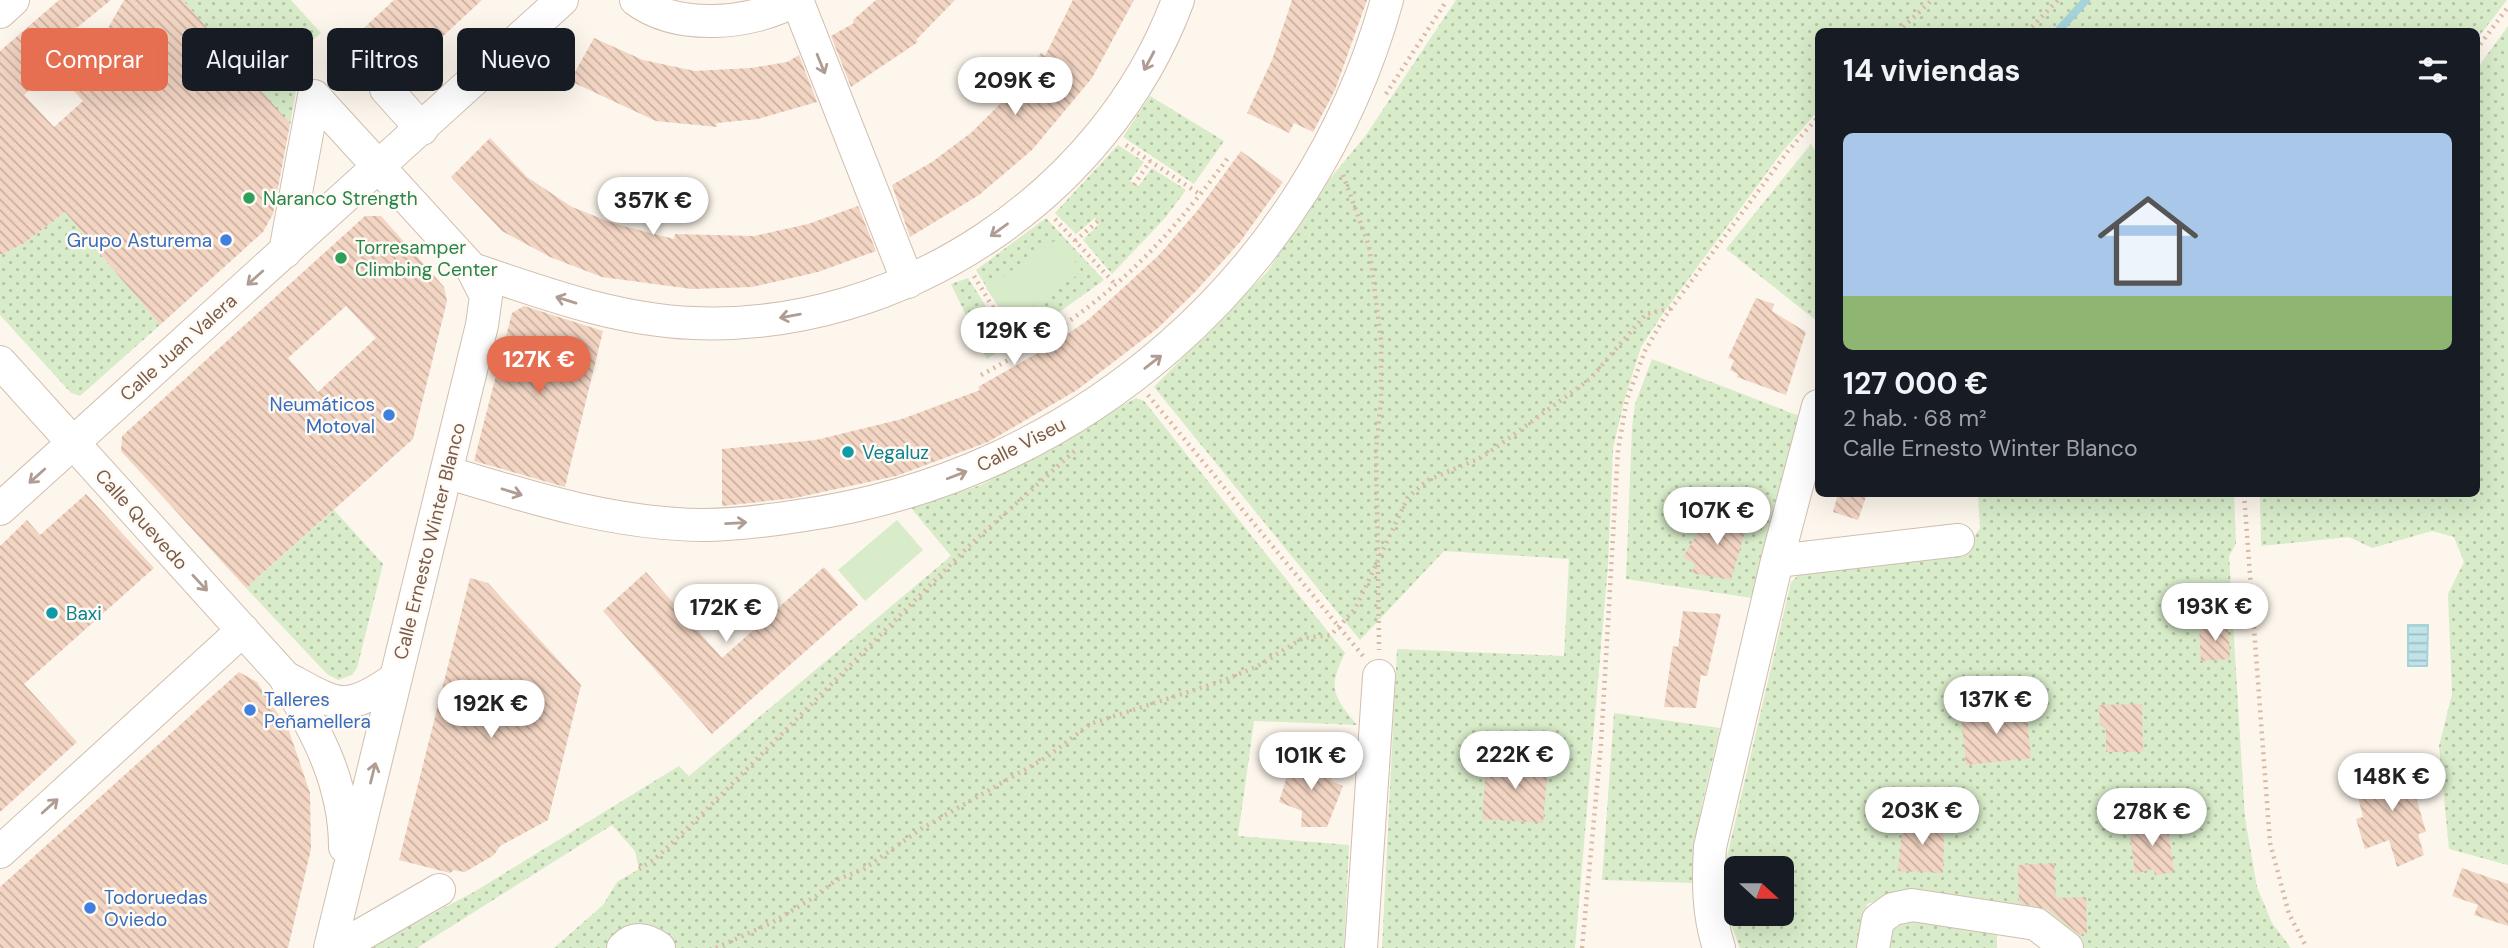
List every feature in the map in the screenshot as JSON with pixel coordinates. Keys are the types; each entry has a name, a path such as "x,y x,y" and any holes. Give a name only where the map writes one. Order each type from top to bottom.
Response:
{"street":[{"path":"0,12 13,0"},
{"name":"Calle Juan Valera","path":"0,509 380,168 562,0"},
{"path":"636,0 644,6 678,17 715,22 781,8 796,0 908,282"},
{"path":"472,269 606,311 693,323 758,322 811,312 855,301 908,282 986,239 1021,214 1073,166 1104,130 1134,86 1178,0"},
{"name":"Calle Viseu","path":"446,472 550,504 630,520 704,525 846,509 917,491 986,464 1090,409 1171,347 1220,299 1265,246 1301,195 1334,140 1358,90 1387,0"},
{"path":"388,91 422,129"},
{"path":"285,252 314,96 380,168"},
{"name":"Calle Ernesto Winter Blanco","path":"330,948 485,312 486,296 472,269 380,168"},
{"name":"Calle Quevedo","path":"0,362 284,676 318,737 337,780 345,820 345,887"},
{"path":"1719,948 1711,923 1708,900 1710,846 1777,561 1815,417"},
{"path":"1777,561 1958,540"},
{"path":"0,852 243,630"},
{"name":"Calle Quevedo","path":"284,676 341,704 356,702 396,678"},
{"path":"1361,948 1379,676"},
{"path":"338,948 439,890"},
{"path":"1873,948 1878,920 1893,909 1912,905 2036,924 2067,948"},
{"path":"623,948 635,940 650,941 660,948"}],"path":[{"path":"1902,28 1931,0"},
{"path":"2031,28 2058,0"},
{"path":"2480,45 2508,7"},
{"path":"1582,948 1602,732 1618,450 1628,398 1645,351 1672,308 1788,151 1815,120"},
{"path":"1116,138 1201,195"},
{"path":"1334,140 1338,163 1368,246 1380,328 1381,401 1376,451 1379,676"},
{"path":"981,375 1021,354 1078,318 1116,285 1152,253 1201,195 1230,155"},
{"path":"1134,185 1150,161"},
{"path":"1048,211 1116,285"},
{"path":"1075,241 1098,221"},
{"path":"969,268 1021,354"},
{"path":"716,948 773,922 816,897 836,880 864,869 921,829 1047,757 1090,724 1226,680 1258,666 1303,638 1331,635 1355,609 1408,498 1428,480 1478,459 1494,449 1590,379 1646,314 1672,308"},
{"path":"1133,377 1379,676"},
{"path":"639,869 654,860 970,545 1084,441"},
{"path":"2244,497 2270,843 2289,914 2307,948"}],"green space":[{"path":"183,0 291,0 321,33 313,40 313,28 207,28"},
{"path":"1456,0 2507,0 2480,35 2480,28 1815,28 1815,114 1782,152 1662,315 1641,347 1625,398 1613,448 1608,565 1575,948 1382,948 1397,649 1564,656 1569,559 1444,551 1360,640 1154,387 1268,271 1320,191 1366,135"},
{"path":"2508,26 2508,865 2449,849 2439,746 2452,694 2448,594 2464,562 2454,537 2432,531 2372,548 2349,537 2261,546 2260,497 2480,497 2480,64"},
{"path":"261,91 296,91 290,125"},
{"path":"1150,96 1224,141 1194,184 1123,137"},
{"path":"1811,144 1815,150 1815,320 1726,249"},
{"path":"1118,145 1144,162 1130,181 1138,187 1152,168 1186,190 1165,218 1112,274 1083,240 1100,223 1095,218 1076,234 1055,213"},
{"path":"65,212 160,325 80,396 71,393 0,315 0,255 23,244"},
{"path":"1046,218 1104,280 1019,341 976,270"},
{"path":"1059,238 1082,272 1009,322 986,288"},
{"path":"968,278 1010,344 987,359 951,284"},
{"path":"1652,359 1802,417 1752,598 1626,579 1632,428 1635,404"},
{"path":"1136,398 1144,401 1345,653 1336,675 1335,691 1342,706 1357,725 1254,721 1238,836 1349,845 1344,948 673,948 638,926 621,929 610,948 554,948 603,905 617,882 639,869 635,851 612,825 417,948 367,948 474,892 679,766 689,776 951,556 911,508 981,485"},
{"path":"1978,497 2234,497 2236,544 2229,556 2245,818 2257,887 2272,923 2291,948 2073,948 1895,896 1867,904 1864,933 1867,948 1740,948 1732,926 1794,926 1794,856 1727,856 1791,582 1802,572 1966,548 1980,528"},
{"path":"334,510 383,564 357,668 352,675 338,680 327,674 246,588"},
{"path":"897,520 923,550 865,601 838,570"},
{"path":"1614,713 1720,728 1702,804 1692,883 1602,880"},
{"path":"1909,916 1997,931 1997,948 1885,948 1889,930"}],"water":[{"path":"2408,625 2428,625 2427,666 2408,666"}],"building":[{"path":"59,0 111,0 76,28 27,28"},
{"path":"124,0 183,0 207,28 182,28 182,91 262,91 290,124 273,214 263,232 160,325 65,212 23,244 0,255 0,51 21,33 21,91 28,91 24,95 54,127 83,101 74,91 168,91 168,28 108,28"},
{"path":"394,0 482,0 443,36 443,28 364,28"},
{"path":"876,0 955,0 916,40 918,42 851,87 831,36 854,23 853,20"},
{"path":"1073,0 1134,0 1092,78 1032,150 979,195 910,237 892,185 932,162 972,132 1020,84 1041,53 1045,56"},
{"path":"1292,0 1367,0 1335,90 1313,132 1294,123 1289,133 1247,113 1272,60"},
{"path":"594,38 643,60 695,71 751,68 787,62 799,55 817,102 758,119 716,123 717,127 656,121 575,83 575,72"},
{"path":"490,138 527,177 572,207 615,224 674,239 675,234 754,236 808,224 858,206 876,251 818,272 752,287 692,289 602,277 550,257 502,231 451,177"},
{"path":"1241,151 1283,182 1240,242 1196,291 1158,328 1077,390 988,442 896,476 795,498 722,506 722,449 816,440 902,419 980,390 978,387 1050,346 1088,320 1159,255 1198,210"},
{"path":"365,216 381,216 444,287 447,301 413,439 246,588 121,451 122,436","holes":["346,306 376,338 318,392 288,358"]},
{"path":"1756,298 1774,304 1772,311 1806,332 1786,395 1737,377 1738,374 1730,370 1734,360 1728,358"},
{"path":"524,306 603,331 565,487 474,461 512,313"},
{"name":"Baxi","path":"86,494 154,568 24,684 77,742 0,812 0,546 27,520 40,535"},
{"path":"1837,497 1866,497 1858,520 1833,512"},
{"path":"1709,514 1748,521 1731,580 1692,573 1695,564 1683,557"},
{"path":"824,567 858,605 712,734 603,611 646,572 722,658"},
{"path":"470,578 488,583 581,685 548,820 500,846 494,855 465,872 454,870 450,873 399,860"},
{"path":"1683,611 1721,614 1707,676 1701,675 1696,708 1664,707 1673,646 1678,647"},
{"path":"2228,625 2230,659 2201,661 2199,627"},
{"path":"239,672 257,682 289,731 310,793 311,849 288,948 0,948 0,887"},
{"path":"2142,704 2143,752 2106,752 2106,729 2100,724 2099,705"},
{"path":"2026,708 2031,758 1966,765 1961,715"},
{"path":"1302,753 1323,761 1321,768 1334,773 1331,781 1343,786 1327,827 1301,827 1302,811 1279,802 1292,760 1299,762"},
{"path":"1487,758 1548,765 1543,823 1482,819"},
{"path":"2406,762 2426,832 2418,834 2424,855 2397,867 2389,840 2365,849 2356,819 2363,817 2358,797 2366,795 2360,775"},
{"path":"1944,821 1943,873 1898,871 1903,822"},
{"path":"2167,821 2174,872 2155,875 2153,869 2135,874 2129,826"},
{"path":"2054,863 2056,898 2086,897 2087,934 2079,934 2047,909 2019,903 2018,865"},
{"path":"2462,868 2508,884 2508,926 2474,915 2478,905 2452,896"}],"waterway":[{"path":"2061,28 2086,0"}],"place":[{"name":"Naranco Strength","path":"249,198"},
{"name":"Grupo Asturema","path":"226,240"},
{"name":"Torresamper Climbing Center","path":"341,258"},
{"name":"Neumáticos Motoval","path":"389,415"},
{"name":"Vegaluz","path":"848,452"},
{"name":"Baxi","path":"52,613"},
{"name":"Talleres Peñamellera","path":"250,710"},
{"name":"Todoruedas Oviedo","path":"90,908"}]}
